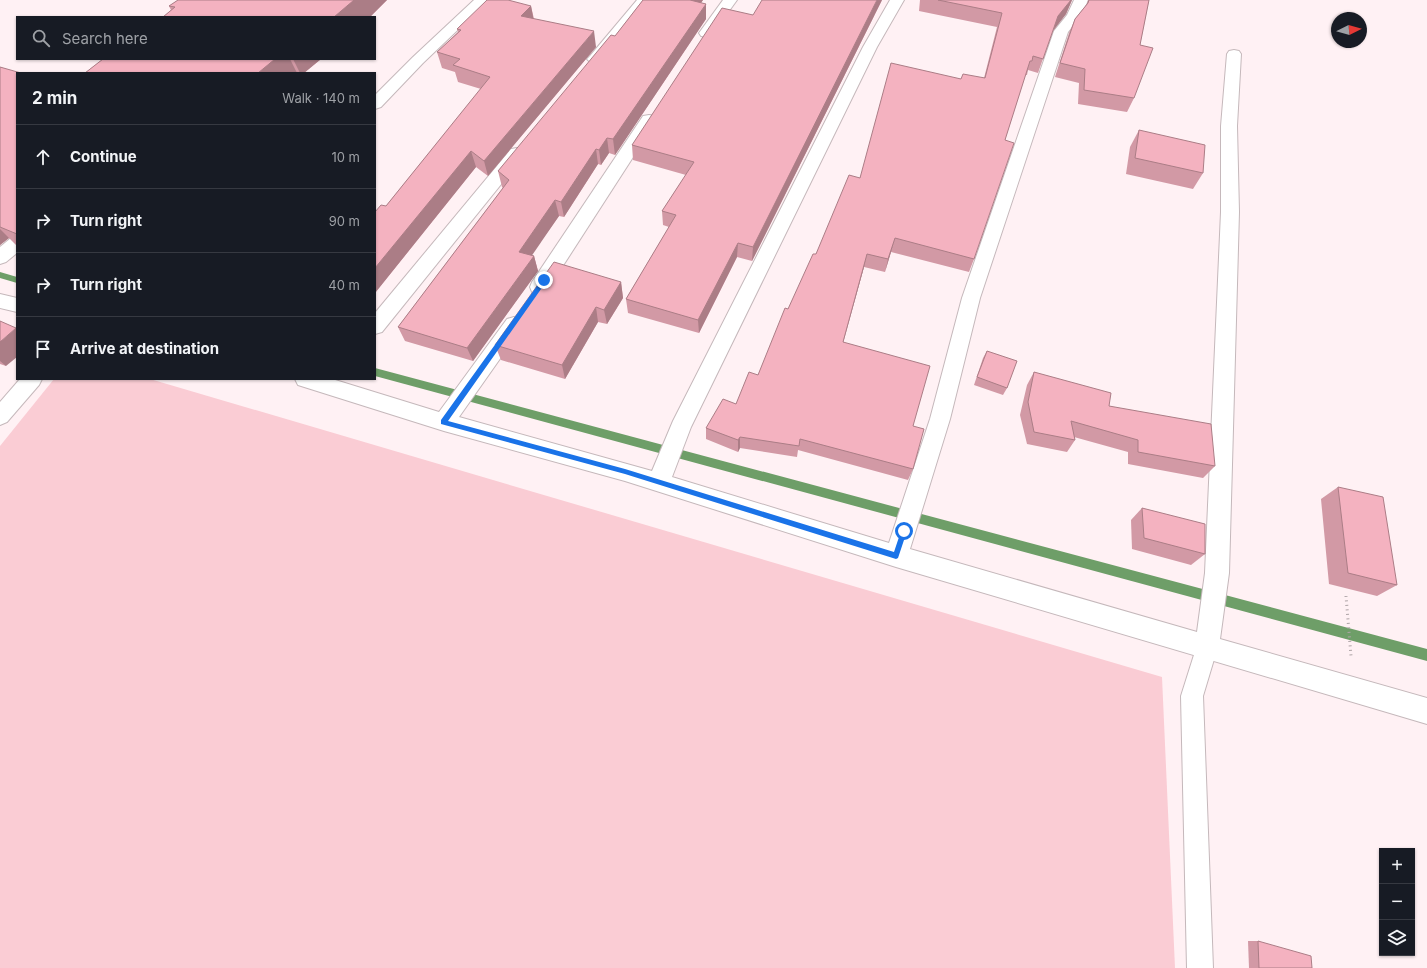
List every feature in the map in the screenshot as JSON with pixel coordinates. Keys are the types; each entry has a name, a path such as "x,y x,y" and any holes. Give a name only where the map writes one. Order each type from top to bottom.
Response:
{"street":[{"path":"376,103 418,60 482,0"},
{"path":"586,70 644,0"},
{"path":"695,49 730,0"},
{"path":"661,476 680,427 870,47 897,0"},
{"path":"896,556 940,419 971,298 1061,31 1074,16 1081,0"},
{"path":"1207,646 1217,573 1230,212 1229,119 1234,54"},
{"path":"447,416 527,306 656,108"},
{"path":"376,326 527,142"},
{"path":"0,301 16,305"},
{"path":"0,416 31,380"},
{"path":"312,380 332,383 661,476 896,556 1427,711"}],"lane":[{"path":"1200,968 1192,696 1207,646"}],"path":[{"path":"1346,596 1351,657"}],"shaded area":[{"path":"53,380 153,380 1162,677 1175,968 0,968 0,446"}],"building":[{"path":"178,0 354,0 335,16 164,16 175,7 169,6"},
{"path":"487,0 508,0 531,6 521,16 594,31 484,161 471,151 376,267 376,211 381,205 386,206 490,77 453,65 460,59 437,52 461,30 457,29"},
{"path":"643,0 690,0 706,4 613,139 607,138 599,150 596,149 561,202 555,200 519,252 534,256 467,348 398,327 509,180 498,171 611,35 615,36"},
{"path":"762,0 877,0 753,247 738,243 698,320 626,299 676,215 662,211 694,162 632,145 722,8 753,15"},
{"path":"938,0 1071,0 1058,16 1043,59 1033,56 1032,61 1030,61 1005,140 1014,143 974,259 895,238 888,259 867,254 843,342 930,366 913,426 924,429 913,469 800,439 799,446 740,437 738,440 706,428 723,399 736,404 749,372 758,375 785,308 788,309 813,254 816,254 849,175 860,178 891,63 961,79 963,74 985,78 1002,13"},
{"path":"1089,0 1149,0 1140,45 1153,48 1134,98 1084,90 1085,69 1060,63 1075,19"},
{"path":"102,60 274,60 259,72 86,72"},
{"path":"0,67 18,72 16,72 16,234 0,227"},
{"path":"1139,130 1205,145 1203,173 1135,158"},
{"path":"554,262 621,282 604,310 596,307 562,365 495,345"},
{"path":"0,321 16,328 0,342"},
{"path":"987,351 1017,361 1007,388 977,377"},
{"path":"1034,372 1111,393 1109,406 1211,424 1215,466 1138,452 1138,440 1071,421 1075,440 1034,432 1028,402"},
{"path":"1338,487 1383,497 1397,585 1348,573"},
{"path":"1142,508 1205,524 1205,554 1144,538"},
{"path":"1258,941 1311,956 1312,968 1259,968"}],"waterway":[{"path":"0,275 16,280"},
{"path":"376,372 1427,655"}],"route":[{"path":"544,280 444,422 625,472 896,556 904,531"}]}
